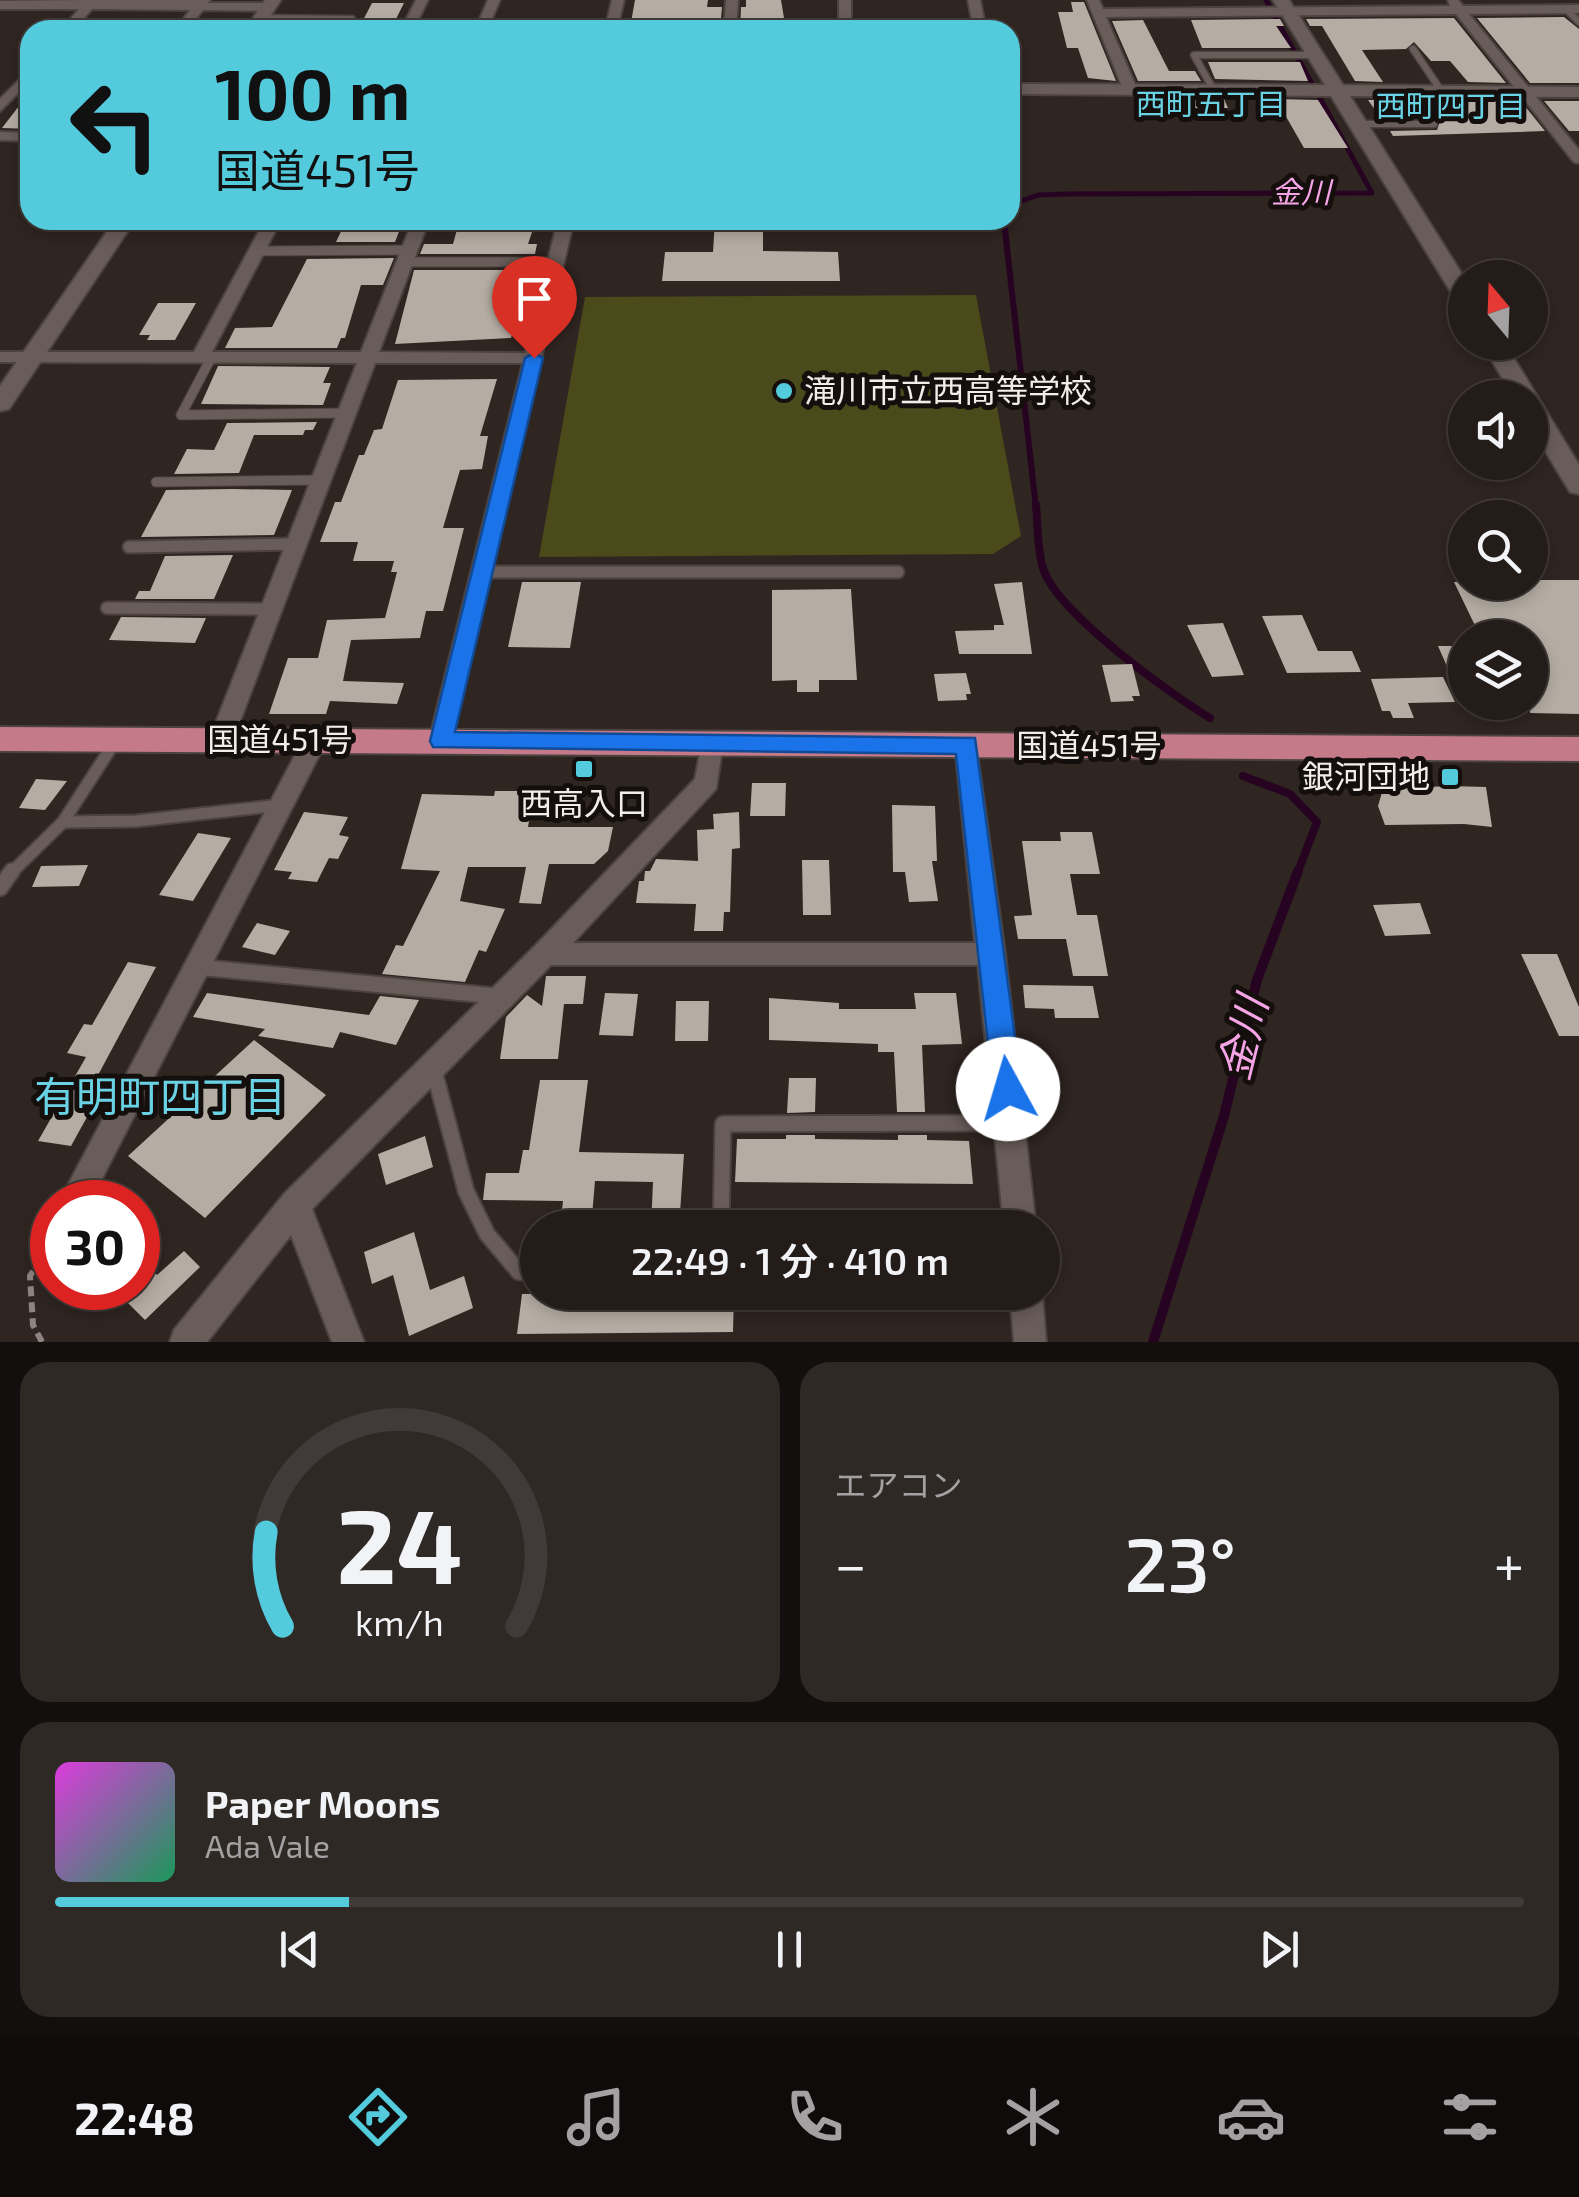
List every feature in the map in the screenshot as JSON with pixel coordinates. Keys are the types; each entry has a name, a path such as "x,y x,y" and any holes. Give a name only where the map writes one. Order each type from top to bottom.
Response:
{"highway":[{"name":"国道451号","path":"0,739 1579,750"}],"street":[{"path":"0,6 201,3 264,14"},
{"path":"1284,5 1448,270"},
{"path":"1455,5 1579,159"},
{"path":"1130,89 1095,6 1574,7"},
{"path":"0,107 20,84"},
{"path":"1020,89 1579,92"},
{"path":"0,404 117,230"},
{"path":"206,358 268,230"},
{"path":"221,740 417,230"},
{"path":"442,741 564,230"},
{"path":"0,357 534,358"},
{"path":"1548,435 1579,486"},
{"path":"86,1180 315,740"},
{"path":"186,1342 295,1205 545,954 707,782 712,743"},
{"path":"966,745 1018,1210"},
{"path":"545,954 992,954"},
{"path":"295,1205 348,1342"},
{"path":"1027,1310 1030,1342"}],"lane":[{"path":"1574,7 1579,22"},
{"path":"264,14 351,20"},
{"path":"1413,49 1442,92"},
{"path":"1212,89 1194,54 1315,55"},
{"path":"1358,124 1434,124"},
{"path":"257,251 556,262"},
{"path":"206,358 181,415 348,414"},
{"path":"156,482 322,480"},
{"path":"129,547 297,544"},
{"path":"484,572 898,572"},
{"path":"106,608 272,609"},
{"path":"0,888 63,822 116,740"},
{"path":"63,822 136,821 281,805"},
{"path":"197,967 503,997"},
{"path":"433,1067 466,1190 487,1234 520,1272"},
{"path":"722,1210 723,1124 1011,1123"}],"path":[{"path":"32,1310 33,1325 42,1342"}],"shaded area":[{"name":"滝川市立西高等学校","path":"976,295 1021,536 993,554 539,557 585,297"}],"building":[{"path":"635,0 708,0 707,7 722,7 721,20 631,20"},
{"path":"746,0 781,0 784,20 740,20 741,7 746,7"},
{"path":"1071,2 1084,2 1116,81 1088,78 1078,48 1067,48 1058,12 1073,12"},
{"path":"372,3 404,3 396,20 363,20"},
{"path":"1564,17 1579,29 1579,83 1530,83 1477,18"},
{"path":"1454,18 1506,83 1468,82 1450,61 1431,61 1414,42 1406,49 1362,50 1383,82 1355,81 1322,26 1310,26 1306,19"},
{"path":"1280,19 1284,26 1276,26 1291,48 1202,48 1191,20"},
{"path":"1143,20 1169,71 1195,71 1201,81 1138,81 1112,21"},
{"path":"1208,62 1300,62 1308,81 1215,79"},
{"path":"1150,99 1224,99 1228,108 1154,108"},
{"path":"1276,99 1318,100 1348,148 1304,148"},
{"path":"1368,100 1520,100 1545,131 1393,136 1390,131 1437,130 1440,121 1434,117 1380,117"},
{"path":"1544,101 1579,101 1579,131 1569,131"},
{"path":"20,105 20,129 2,128"},
{"path":"342,230 400,230 395,242 336,242"},
{"path":"457,230 533,230 528,244 537,244 535,254 420,254 424,244 453,244"},
{"path":"714,230 763,230 763,251 838,252 840,281 662,281 665,252 713,252"},
{"path":"394,258 383,285 361,285 345,338 341,338 337,348 225,348 235,328 272,327 307,259"},
{"path":"414,270 531,270 511,338 395,344"},
{"path":"158,303 196,303 175,340 147,340 150,335 139,335"},
{"path":"218,366 330,367 323,383 331,383 323,405 201,404"},
{"path":"497,379 480,436 488,436 482,469 460,470 443,528 464,528 443,611 426,611 420,638 351,640 343,681 404,683 397,704 330,701 326,714 269,714 288,658 318,658 327,620 385,618 397,572 391,572 394,561 353,561 358,542 320,542 359,455 364,455 374,430 382,429 398,380"},
{"path":"317,422 313,430 305,430 303,435 254,435 239,473 174,474 187,449 214,450 227,423"},
{"path":"166,490 292,490 274,535 141,537"},
{"path":"233,555 214,599 135,599 139,591 150,591 165,556"},
{"path":"1548,580 1579,580 1579,714 1548,713 1548,620 1472,620 1463,600 1548,600"},
{"path":"522,582 581,582 570,648 508,647"},
{"path":"1022,582 1032,654 959,654 955,631 994,630 994,625 1004,625 994,584"},
{"path":"851,589 857,680 819,680 819,692 797,692 797,680 772,681 772,590"},
{"path":"1302,615 1318,651 1352,651 1361,672 1287,673 1262,616"},
{"path":"121,617 206,618 195,643 109,640"},
{"path":"1223,623 1244,675 1212,677 1187,625"},
{"path":"1438,646 1448,646 1448,669"},
{"path":"1132,664 1140,696 1132,696 1134,701 1111,702 1102,665"},
{"path":"966,673 971,694 966,694 967,700 938,701 934,674"},
{"path":"1443,677 1448,702 1408,703 1414,718 1393,718 1390,711 1382,711 1371,679"},
{"path":"36,779 67,781 45,810 19,808"},
{"path":"752,783 786,783 785,816 750,816"},
{"path":"1486,787 1492,827 1385,825 1378,806 1383,789"},
{"path":"495,791 534,791 528,827 613,827 608,851 594,864 549,864 541,904 519,903 526,867 468,867 460,901 505,909 486,952 479,950 465,982 382,974 396,945 403,946 440,871 401,869 422,794 494,796"},
{"path":"892,805 935,806 937,861 932,861 938,901 909,902 905,872 893,872"},
{"path":"304,812 348,817 339,835 349,837 338,859 329,858 317,882 288,879 292,872 274,870"},
{"path":"739,812 740,848 732,849 730,912 724,912 723,931 694,931 696,904 636,903 639,881 644,881 645,871 650,871 656,859 698,861 697,830 714,829 713,814"},
{"path":"1060,832 1092,832 1100,874 1070,874 1077,915 1097,915 1108,976 1073,976 1066,939 1018,939 1014,916 1032,915 1022,841 1061,841"},
{"path":"198,833 231,838 193,901 159,895"},
{"path":"802,860 829,860 831,915 803,915"},
{"path":"88,865 79,886 32,887 41,866"},
{"path":"1420,903 1431,934 1385,936 1373,905"},
{"path":"257,923 290,931 275,955 242,947"},
{"path":"1521,954 1557,954 1579,1007 1579,1036 1559,1036"},
{"path":"128,962 156,967 97,1077 108,1079 71,1146 38,1141 86,1057 67,1053 84,1024 92,1025"},
{"path":"546,976 586,976 583,1004 564,1004 558,1059 500,1059 506,1017 527,995 542,1006"},
{"path":"1023,985 1093,986 1099,1018 1055,1018 1054,1009 1025,1008"},
{"path":"207,993 369,1015 380,996 419,1000 396,1045 340,1032 333,1048 258,1036 265,1029 193,1017"},
{"path":"605,993 638,994 633,1036 599,1035"},
{"path":"914,993 956,993 962,1044 922,1045 925,1112 897,1112 894,1052 878,1052 878,1044 769,1040 769,998 839,1003 839,1009 916,1009"},
{"path":"676,1001 709,1001 708,1041 675,1041"},
{"path":"254,1040 326,1095 205,1218 128,1156"},
{"path":"789,1078 816,1078 815,1112 787,1113"},
{"path":"540,1080 588,1080 579,1152 684,1154 680,1210 652,1210 653,1182 595,1181 593,1210 562,1210 563,1201 483,1200 486,1173 519,1173 523,1150 529,1150"},
{"path":"786,1135 898,1140 898,1135 927,1135 927,1140 969,1141 973,1184 735,1182 737,1139 786,1139"},
{"path":"425,1136 433,1167 386,1185 378,1154"},
{"path":"414,1232 430,1290 464,1276 473,1308 409,1336 393,1275 372,1284 364,1252"},
{"path":"184,1251 200,1267 160,1306 160,1272"},
{"path":"135,1310 155,1310 145,1320"},
{"path":"520,1310 734,1310 733,1332 517,1334"}],"waterway":[{"name":"金川","path":"1020,201 1038,195 1067,194 1372,193 1266,0"},
{"name":"金川","path":"1005,230 1036,508"},
{"name":"金川","path":"1036,505 1043,568 1052,586 1116,650 1210,718"},
{"name":"金川","path":"1243,776 1290,794 1317,822 1297,874"},
{"name":"金川","path":"1153,1342 1224,1116 1257,980 1298,871"}],"place":[{"name":"滝川市立西高等学校","path":"784,391"},
{"name":"西高入口","path":"584,769"},
{"name":"銀河団地","path":"1450,777"}],"district":[{"name":"西町五丁目","path":"1211,105"},
{"name":"西町四丁目","path":"1451,107"},
{"name":"有明町四丁目","path":"160,1097"}],"route":[{"path":"534,358 442,741 966,745 1008,1089"}]}
